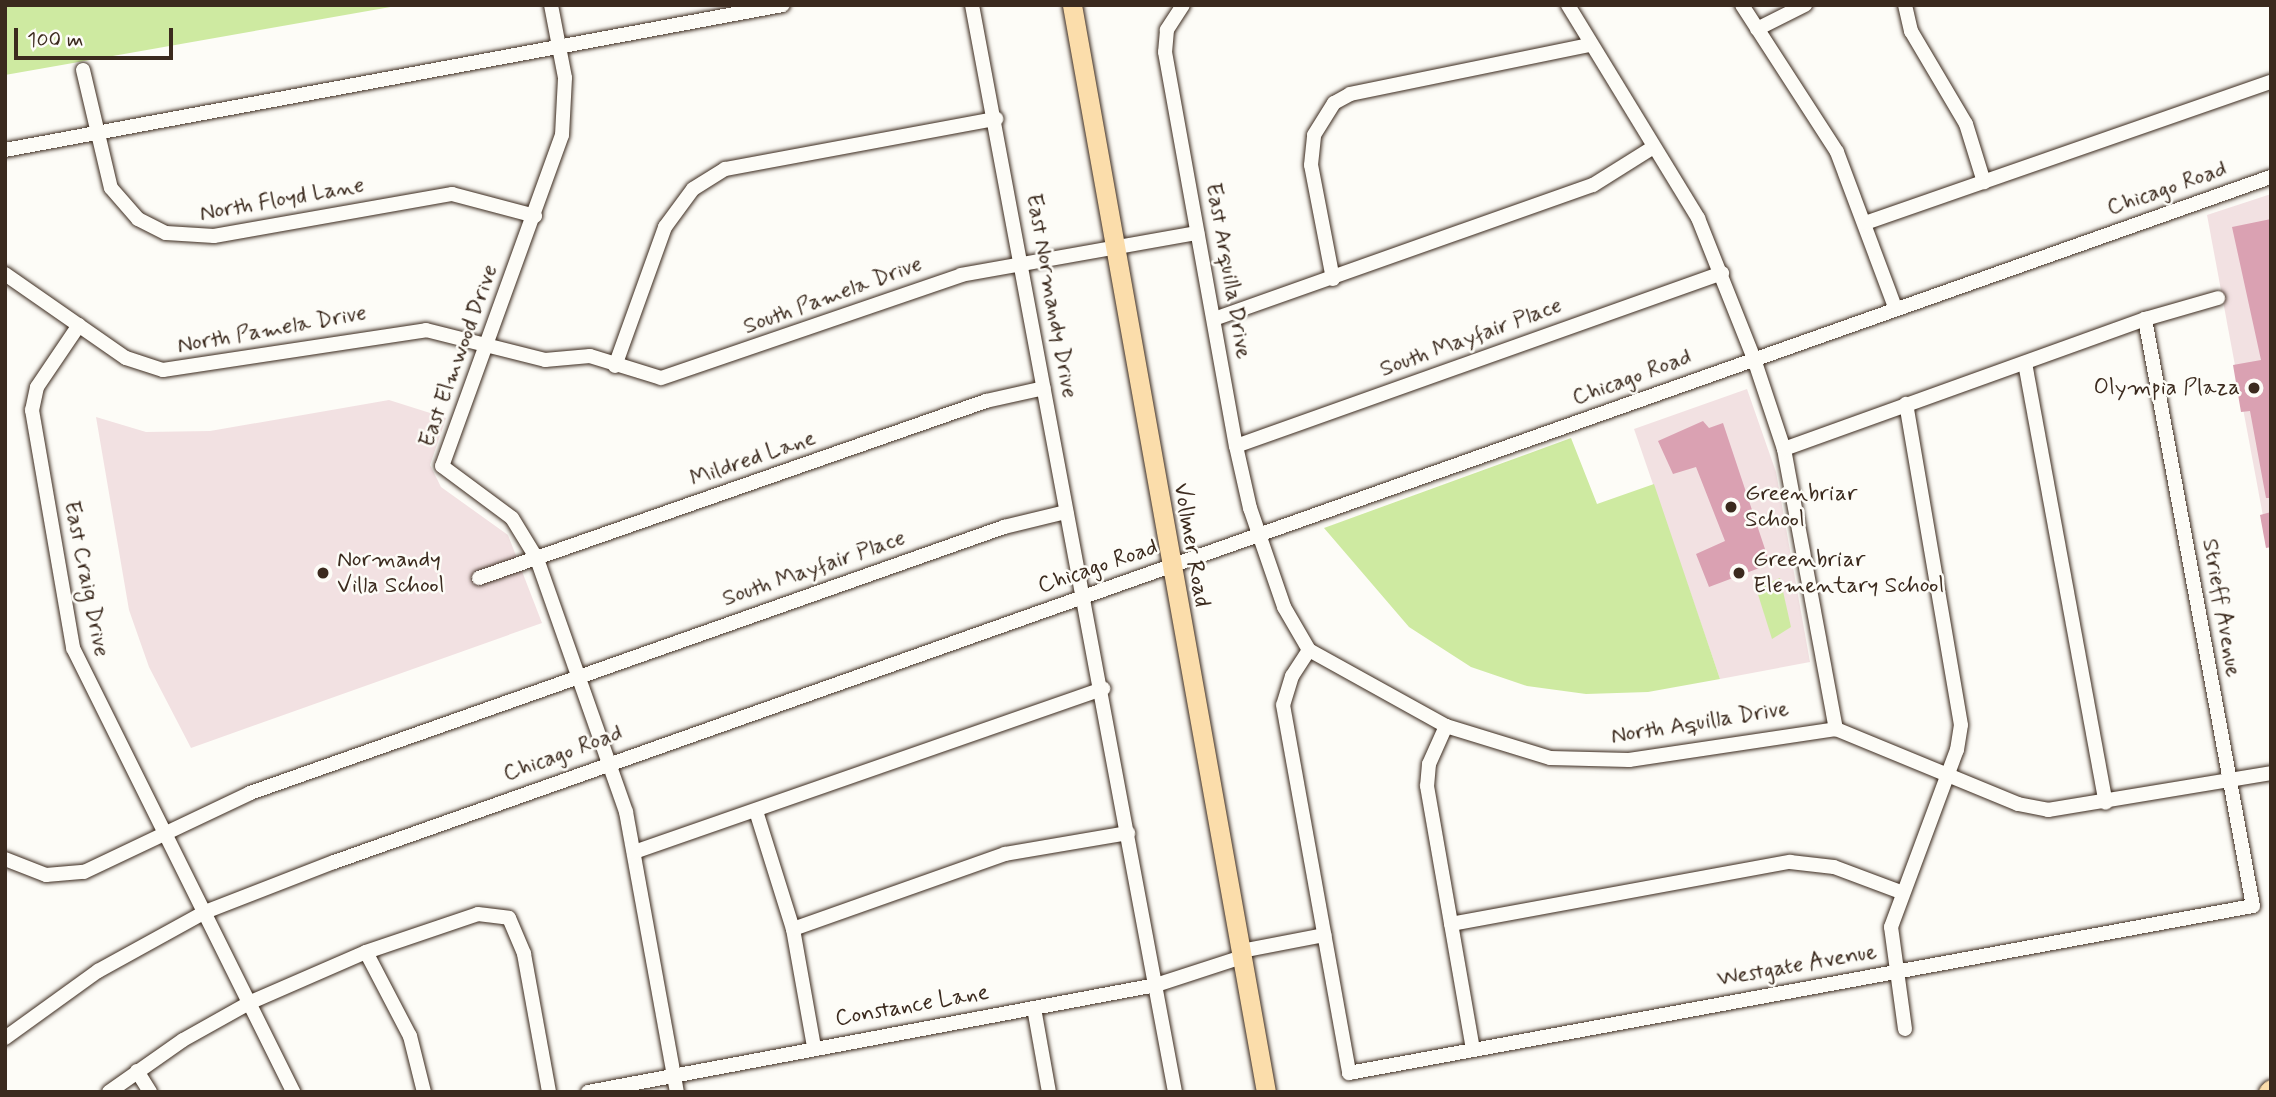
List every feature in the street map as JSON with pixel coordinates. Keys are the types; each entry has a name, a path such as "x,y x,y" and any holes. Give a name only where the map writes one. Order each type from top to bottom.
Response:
{"main road":[{"name":"Vollmer Road","path":"1072,5 1169,567 1266,1092"}],"street":[{"name":"East Elmwood Drive","path":"551,5 559,46 566,117 535,216 442,466 512,518 537,559 608,762 634,852 677,1092"},
{"path":"5,150 94,130 783,5"},
{"name":"East Normandy Drive","path":"972,5 996,119 1082,596 1103,689 1175,1092"},
{"path":"1568,5 1589,45 1698,218 1754,359 1784,449 1836,729 2027,807 2065,810 2271,773"},
{"path":"1742,5 1837,152 1895,307"},
{"path":"1757,29 1805,5"},
{"path":"1905,5 1911,31 1966,124 1984,183"},
{"name":"East Arquilla Drive","path":"1178,10 1165,52 1236,446 1259,536"},
{"path":"1333,279 1311,165 1314,135 1334,103 1350,94 1589,45"},
{"name":"North Floyd Lane","path":"83,70 105,175 118,198 147,225 177,236 215,236 452,194 535,216"},
{"path":"1865,223 2271,82"},
{"path":"615,366 665,227 693,188 725,169 996,119"},
{"path":"1214,319 1593,185 1653,148"},
{"name":"Chicago Road","path":"5,1038 98,971 205,912 608,762 1259,536 1895,307 2271,177"},
{"name":"South Pamela Drive","path":"488,347 545,360 590,356 654,377 681,375 961,275 1197,233"},
{"name":"South Mayfair Place","path":"1236,446 1722,273"},
{"name":"North Pamela Drive","path":"5,274 126,358 163,370 416,330 451,333 488,347"},
{"path":"1784,449 2146,319 2218,298"},
{"name":"Strieff Avenue","path":"2146,319 2253,906"},
{"name":"East Craig Drive","path":"79,324 37,387 32,410 77,660 251,1002 293,1092"},
{"path":"2025,363 2106,803"},
{"name":"Mildred Lane","path":"479,578 986,401 1044,388"},
{"path":"1905,1029 1891,926 1900,892 1957,750 1960,704 1906,404"},
{"name":"South Mayfair Place","path":"5,859 46,876 76,874 250,793 1004,527 1066,512"},
{"name":"North Aquilla Drive","path":"1259,536 1290,621 1308,650 1446,726 1550,758 1611,761 1836,729"},
{"path":"1308,650 1292,676 1283,705 1324,935"},
{"path":"634,852 1103,689"},
{"path":"1446,726 1429,764 1427,786 1473,1049"},
{"path":"756,811 793,929 814,1047"},
{"path":"793,929 1005,854 1128,833"},
{"path":"1451,924 1790,862 1834,867 1900,892"},
{"name":"Westgate Avenue","path":"1324,935 1349,1073 2253,906"},
{"path":"109,1092 137,1071 251,1002 366,952 478,914 509,918 524,954 549,1092"},
{"name":"Constance Lane","path":"588,1092 814,1047 1156,985 1241,954 1324,935"},
{"path":"366,952 410,1036 424,1092"},
{"path":"1034,1008 1049,1092"},
{"path":"137,1071 150,1092"}],"shaded area":[{"name":"Olympia Plaza","path":"2271,194 2271,559 2207,215"},
{"name":"Greenbriar Elementary School","path":"1747,389 1776,472 1810,662 1720,679 1634,429"},
{"name":"Normandy Villa School","path":"389,400 446,418 430,465 441,487 508,535 542,623 191,748 149,667 129,610 96,417 146,432 210,431"}],"green space":[{"path":"5,5 402,5 5,75"},
{"path":"1571,438 1597,504 1654,484 1720,679 1648,692 1586,694 1527,686 1471,667 1409,627 1324,528"},
{"path":"1780,578 1791,627 1772,639 1756,588"}],"building":[{"name":"Olympia Plaza","path":"2271,219 2271,498 2266,498 2250,411 2241,412 2233,365 2261,360 2232,227"},
{"name":"Greenbriar School","path":"1703,421 1709,428 1723,423 1770,564 1709,587 1696,554 1725,541 1696,467 1673,474 1658,441"},
{"path":"2271,512 2271,547 2266,548 2260,515"}],"place":[{"name":"Olympia Plaza","path":"2254,388"},
{"name":"Greenbriar School","path":"1731,507"},
{"name":"Normandy Villa School","path":"323,573"},
{"name":"Greenbriar Elementary School","path":"1739,573"}]}
